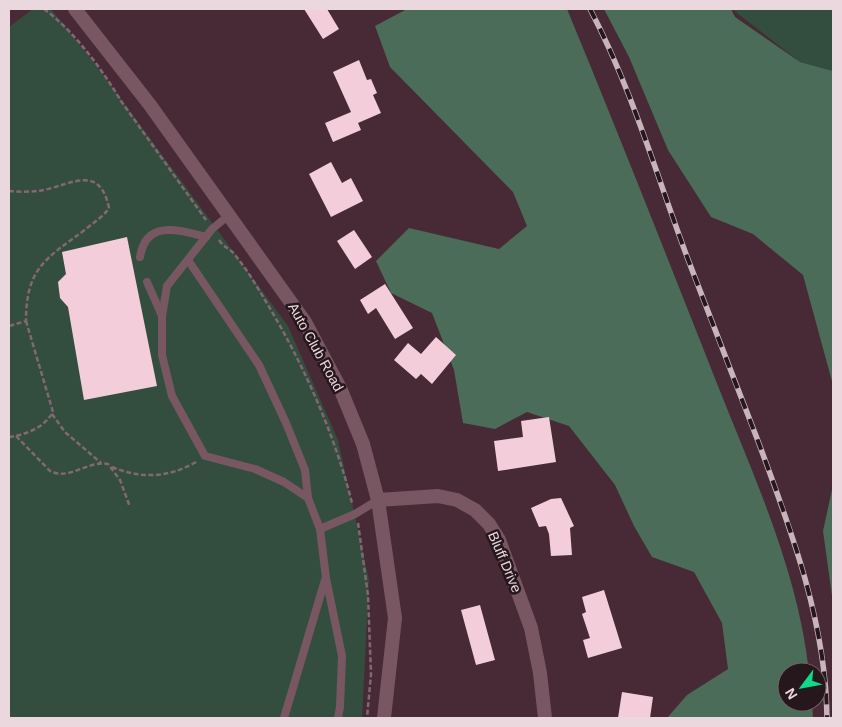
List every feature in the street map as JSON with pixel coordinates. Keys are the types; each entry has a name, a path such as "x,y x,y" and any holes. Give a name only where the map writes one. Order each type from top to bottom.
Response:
{"street":[{"name":"Auto Club Road","path":"75,9 150,105 305,322 340,388 363,444 378,500 395,618 384,718"},
{"name":"Bluff Drive","path":"378,500 438,496 457,500 475,510 489,524 499,540 531,628 540,672 545,718"}],"lane":[{"path":"229,215 206,237 167,286 162,316 162,355 172,396 206,456 255,469 284,482 308,498"},
{"path":"140,257 142,247 148,238 159,230 178,230 206,237"},
{"path":"188,260 264,374 305,470 308,498 320,529 326,578 342,656 338,718"},
{"path":"147,282 162,316"},
{"path":"320,529 355,514 378,500"},
{"path":"284,718 326,578"}],"path":[{"path":"9,191 45,190 84,179 98,184 109,208 100,219 42,262 35,274 26,302 26,321 52,414 65,432 101,463 126,473 142,476 159,475 188,466 206,456"},
{"path":"9,326 26,321"},
{"path":"9,437 24,435 52,414"},
{"path":"16,436 54,474 73,472 101,463"},
{"path":"110,466 120,480 130,507"}],"green space":[{"path":"33,9 51,9 93,61 288,326 338,440 369,580 362,718 9,718 9,27"},
{"path":"407,9 567,9 759,487 784,560 795,597 807,662 777,662 777,712 813,712 813,718 667,718 687,695 728,669 722,623 694,572 652,557 634,526 615,485 569,426 527,412 495,429 463,423 454,370 432,313 391,293 376,261 409,228 499,249 527,226 513,192 390,67 375,26"},
{"path":"604,9 731,9 735,17 800,62 833,71 833,385 803,275 753,234 711,217 668,150 629,57"},
{"path":"732,9 833,9 833,71 800,62"},
{"path":"833,485 833,603 823,531"}],"building":[{"path":"304,9 327,9 339,29 323,39"},
{"path":"359,60 367,80 371,79 377,93 373,95 381,113 358,123 361,130 333,142 325,123 351,112 333,72"},
{"path":"331,162 342,183 351,178 363,201 331,217 309,174"},
{"path":"354,230 372,257 355,269 337,241"},
{"path":"127,237 157,386 84,400 68,307 60,298 58,282 66,274 62,252"},
{"path":"385,284 413,328 395,339 376,308 368,314 360,300"},
{"path":"436,337 456,355 432,384 421,374 416,379 394,360 408,343 421,354"},
{"path":"549,417 556,462 498,471 494,441 523,437 521,421"},
{"path":"561,498 574,526 570,528 572,555 551,556 549,534 546,526 539,527 531,508 551,499"},
{"path":"604,590 622,648 588,658 583,640 590,638 582,614 586,612 582,597"},
{"path":"480,605 495,660 476,665 461,610"},
{"path":"622,692 653,697 650,718 618,718"}],"railway":[{"path":"590,9 619,70 689,262 783,508 813,612 825,682 827,718"}]}
